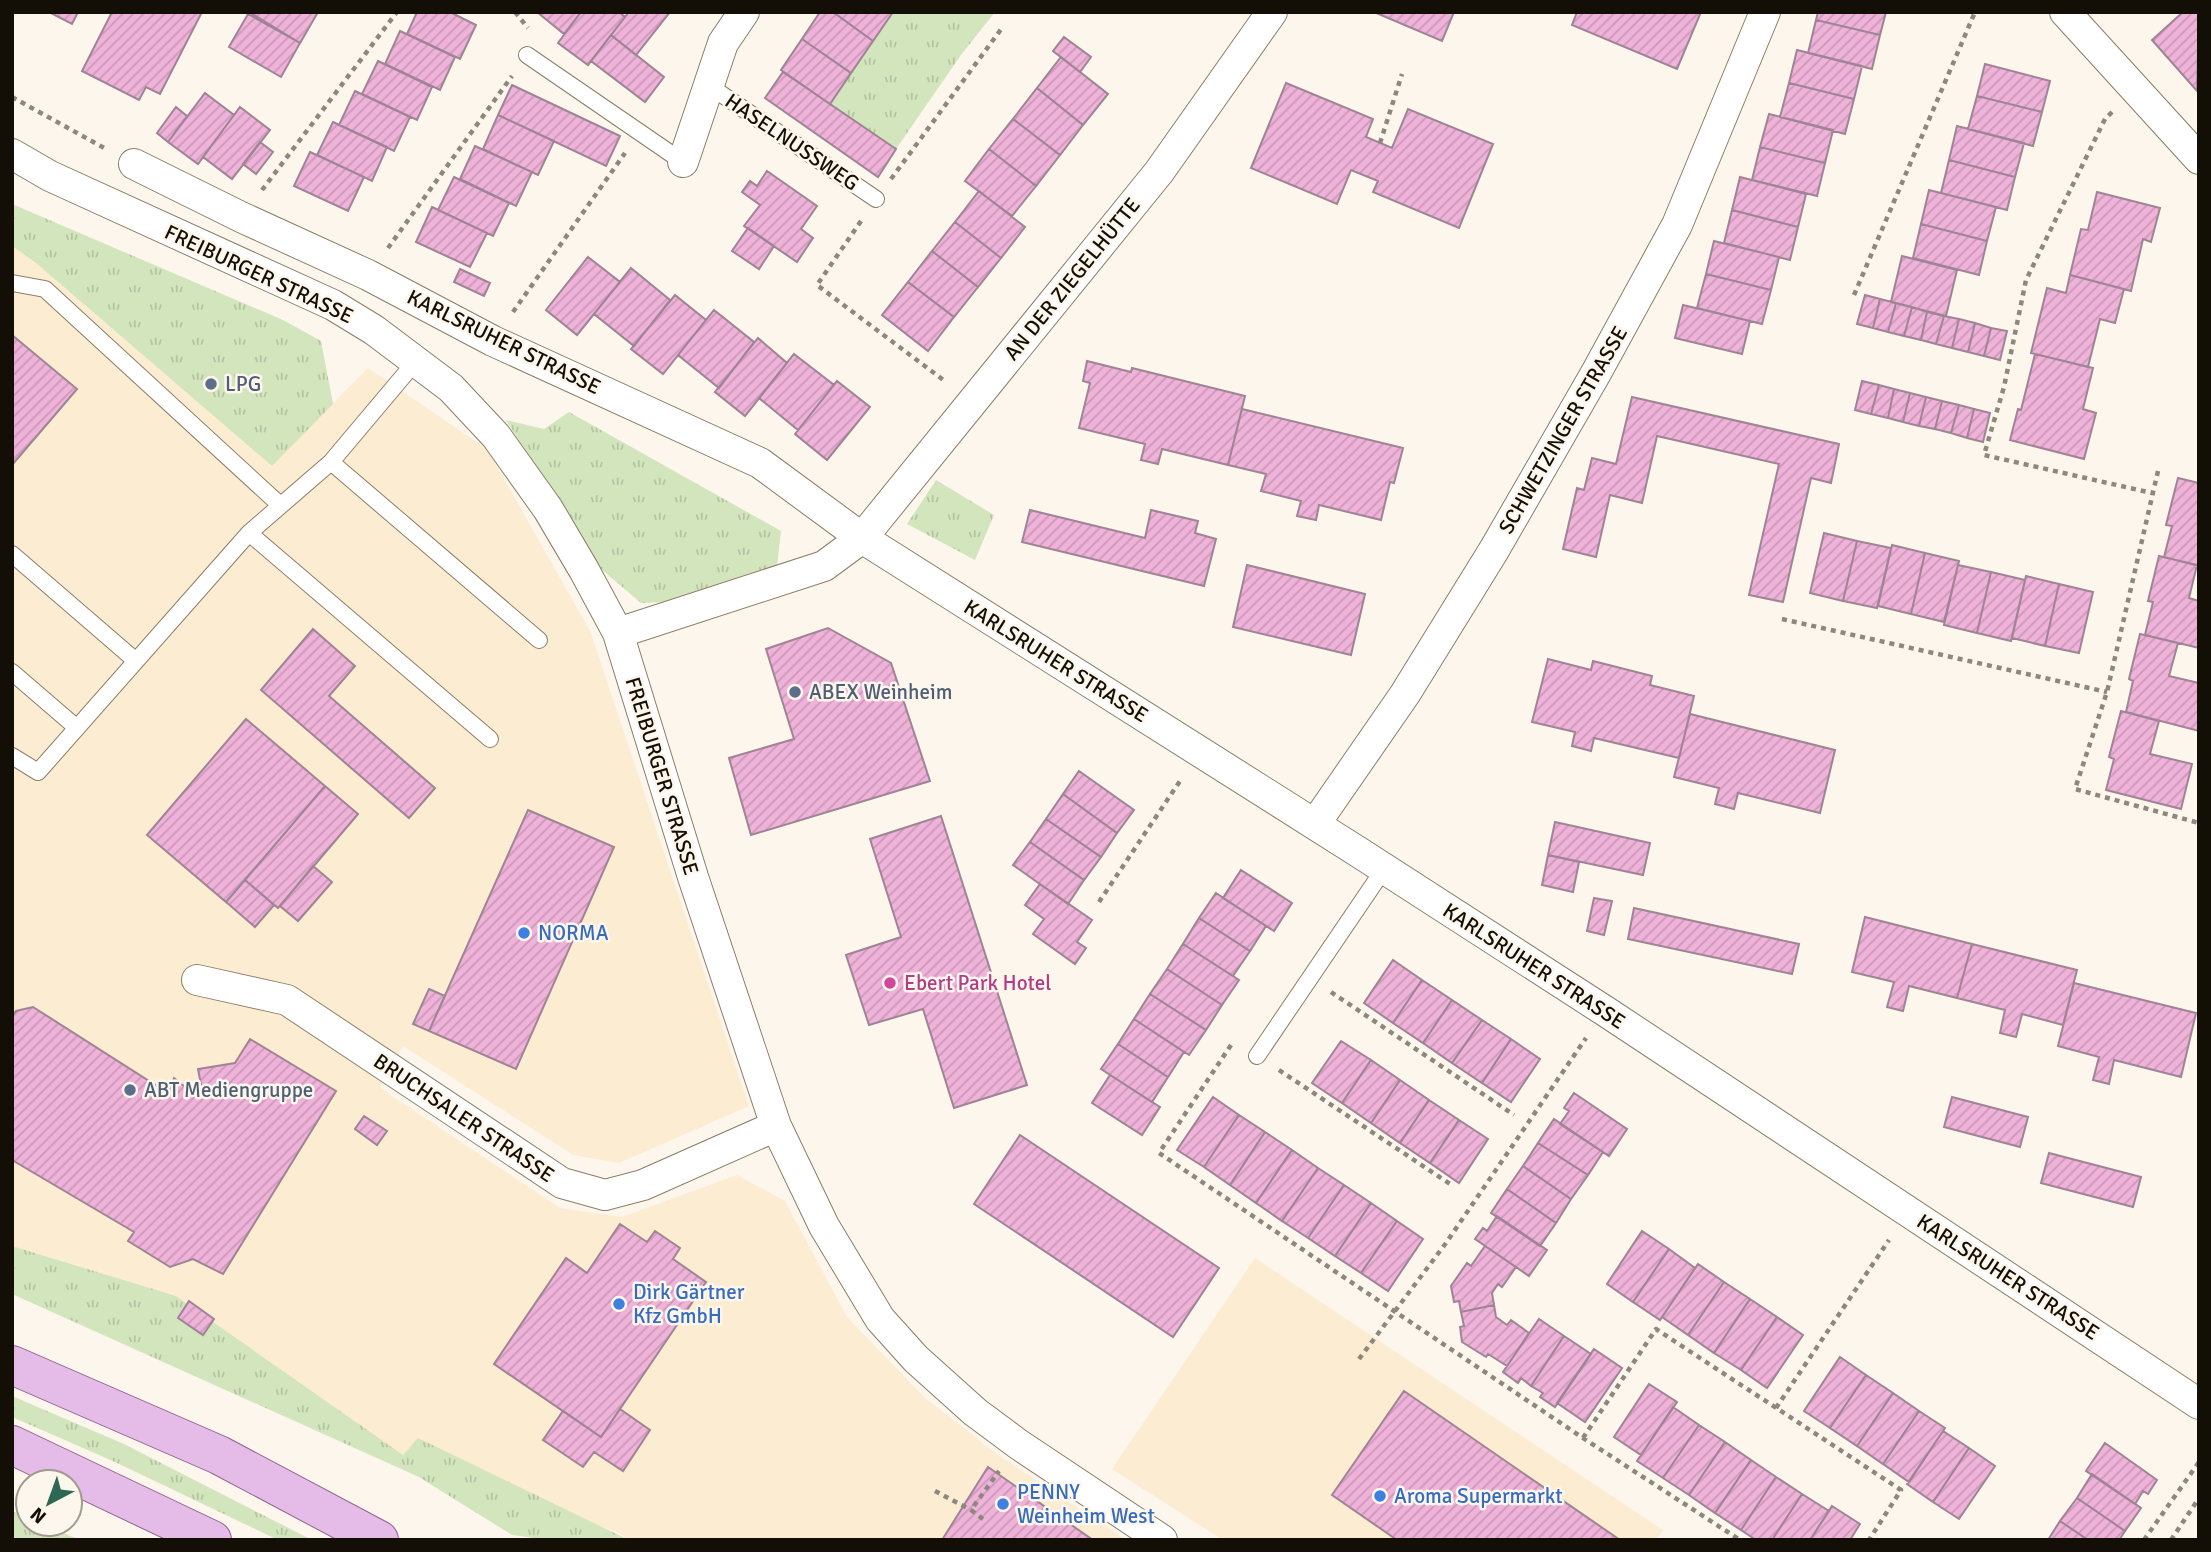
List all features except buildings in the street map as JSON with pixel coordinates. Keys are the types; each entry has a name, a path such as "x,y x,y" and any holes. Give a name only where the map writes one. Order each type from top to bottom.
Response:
{"main road":[{"path":"12,1365 219,1455 379,1540"},
{"path":"12,1445 212,1540"}],"street":[{"name":"HASELNUSSWEG","path":"683,162 723,43 744,12"},
{"name":"AN DER ZIEGELHÜTTE","path":"863,538 1159,172 1272,12"},
{"name":"SCHWETZINGER STRASSE","path":"1315,824 1405,694 1494,550 1596,373 1677,225 1766,12"},
{"path":"2065,12 2199,159"},
{"name":"FREIBURGER STRASSE","path":"12,155 50,177 332,306 374,330 451,388 496,436 548,509 618,633 776,1126 824,1226 880,1319 916,1359 975,1412 1018,1444 1162,1540"},
{"name":"KARLSRUHER STRASSE","path":"134,164 368,275 493,341 760,463 863,538 1315,824 2199,1404"},
{"path":"618,633 824,566 863,538"},
{"name":"BRUCHSALER STRASSE","path":"197,980 287,1000 562,1182 605,1195 643,1185 776,1126"}],"lane":[{"path":"527,55 683,162"},
{"name":"HASELNUSSWEG","path":"708,85 877,199"},
{"path":"12,283 45,289 280,505"},
{"path":"12,756 38,772 249,533 331,463 416,361"},
{"path":"331,463 539,640"},
{"path":"249,533 490,738"},
{"path":"12,554 136,661"},
{"path":"12,672 77,728"},
{"path":"1257,1056 1384,869"}],"path":[{"path":"241,217 397,12"},
{"path":"1854,295 1975,12"},
{"path":"973,402 817,285 1002,27"},
{"path":"368,275 527,55"},
{"path":"1380,143 1402,74"},
{"path":"2136,90 2105,119 2026,280 2004,387 1984,456 2152,494"},
{"path":"12,97 134,164"},
{"path":"493,341 639,132"},
{"path":"2158,471 2107,692 2075,789 2199,823"},
{"path":"1783,619 2107,692"},
{"path":"1100,902 1199,751"},
{"path":"1310,978 1514,1115"},
{"path":"1359,1359 1446,1244 1605,1012"},
{"path":"1235,1038 1159,1153 1583,1438 1740,1540"},
{"path":"1257,1056 1450,1184"},
{"path":"1776,1408 1909,1212"},
{"path":"1583,1438 1656,1329 1901,1490 1869,1540"},
{"path":"971,1510 1018,1444"},
{"path":"2144,1540 2199,1462"},
{"path":"935,1491 983,1518"},
{"path":"2171,1540 2199,1498"}],"shaded area":[{"path":"12,246 36,263 272,465 368,368 487,449 590,631 749,1106 619,1163 573,1155 403,1046 380,1088 560,1208 622,1217 737,1175 785,1201 847,1317 924,1397 998,1455 1126,1540 629,1540 617,1532 403,1456 176,1296 12,1246"},
{"path":"1255,1258 1663,1530 1656,1540 1223,1540 1112,1469"}],"green space":[{"path":"893,12 995,12 961,55 896,149 830,104"},
{"path":"12,204 283,320 321,341 333,404 272,466 36,263 12,246"},
{"path":"569,412 781,531 777,566 687,601 641,603 600,568 506,420 544,429"},
{"path":"936,480 994,515 975,560 907,524"},
{"path":"12,1246 176,1296 403,1455 418,1438 629,1540 549,1540 512,1535 419,1477 12,1294"},
{"path":"12,1396 124,1444 312,1540 278,1540 115,1462 12,1417"},
{"path":"12,1511 14,1538 80,1540 12,1540"}],"place":[{"name":"LPG","path":"211,384"},
{"name":"ABEX Weinheim","path":"795,692"},
{"name":"NORMA","path":"524,933"},
{"name":"Ebert Park Hotel","path":"890,983"},
{"name":"ABT Mediengruppe","path":"130,1090"},
{"name":"Dirk Gärtner Kfz GmbH","path":"619,1304"},
{"name":"Aroma Supermarkt","path":"1380,1496"},
{"name":"PENNY Weinheim West","path":"1003,1504"}]}
